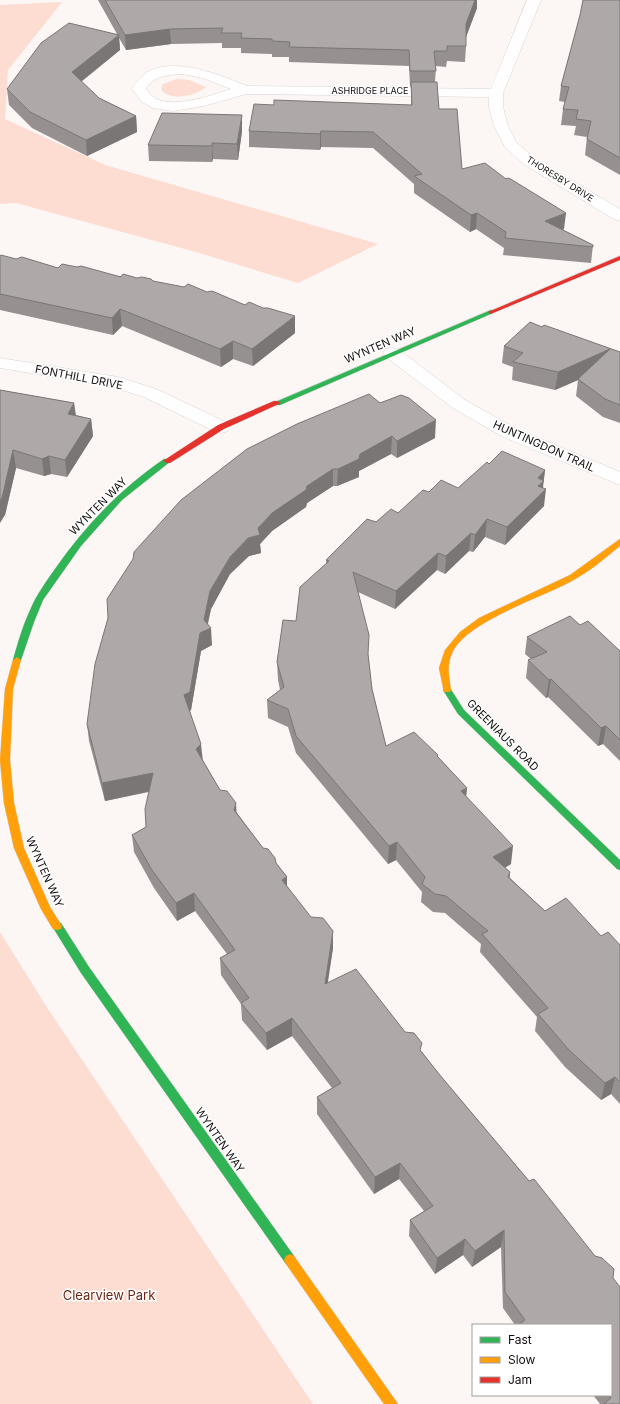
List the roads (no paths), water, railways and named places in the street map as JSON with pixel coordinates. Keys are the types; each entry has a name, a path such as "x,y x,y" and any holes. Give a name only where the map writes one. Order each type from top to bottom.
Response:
{"street":[{"name":"THORESBY DRIVE","path":"534,0 496,92 496,107 501,126 510,144 530,162 620,216"},
{"name":"ASHRIDGE PLACE","path":"245,90 206,74 182,70 169,71 152,76 141,83 139,89 142,95 148,100 158,104 183,106 196,104 245,90 496,92"},
{"name":"WYNTEN WAY","path":"392,1404 85,970 46,909 19,848 8,803 5,760 5,690 33,614 52,580 77,544 91,527 133,487 178,454 221,427 392,353 620,258"},
{"name":"HUNTINGDON TRAIL","path":"392,353 459,404 502,428 620,479"},
{"name":"FONTHILL DRIVE","path":"0,362 112,381 150,392 221,427"},
{"name":"GREENIAUS ROAD","path":"620,542 594,563 565,582 485,620 462,635 448,650 443,662 443,676 449,694 461,712 620,866"}],"park label":[{"name":"Clearview Park","path":"109,1295"}]}
